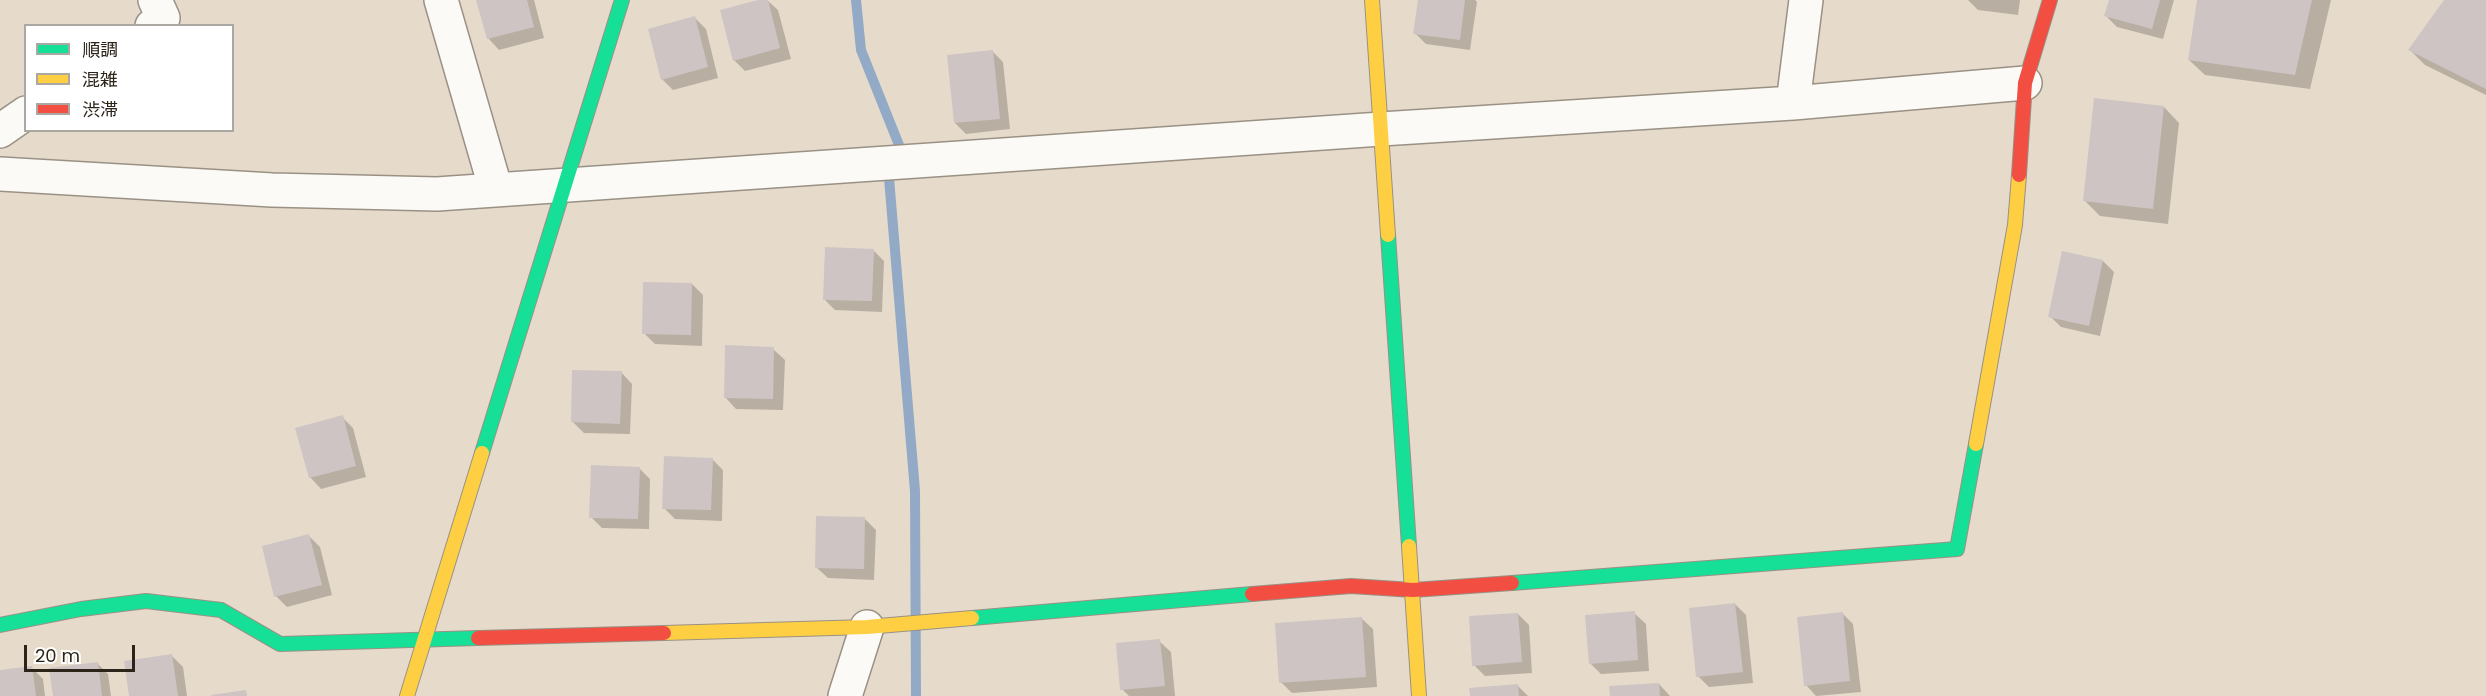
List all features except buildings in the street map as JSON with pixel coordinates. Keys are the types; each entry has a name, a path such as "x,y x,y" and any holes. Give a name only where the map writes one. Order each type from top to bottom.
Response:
{"street":[{"path":"154,0 164,18 155,24"},
{"path":"441,0 496,190"},
{"path":"407,696 622,0"},
{"path":"1372,0 1419,696"},
{"path":"1793,103 1806,0"},
{"path":"0,625 81,609 146,601 221,610 280,644 867,627 1351,586 1413,590 1957,549 2015,225 2025,83 2050,0"},
{"path":"0,174 272,190 437,194 1793,103 2025,83"},
{"path":"0,131 24,114"},
{"path":"845,696 867,627"}],"waterway":[{"path":"856,0 861,50 899,145 889,178 915,491 916,696"}],"traffic: fast":[{"path":"482,453 622,0"},
{"path":"1388,235 1409,546"},
{"path":"1512,583 1957,549 1976,444"},
{"path":"972,618 1252,594"},
{"path":"0,625 81,609 146,601 221,610 280,644 478,638"}],"traffic: slow":[{"path":"1372,0 1388,235"},
{"path":"1976,444 2015,225 2019,175"},
{"path":"407,696 482,453"},
{"path":"1409,546 1419,696"},
{"path":"664,633 867,627 972,618"}],"traffic: jam":[{"path":"2019,175 2025,83 2050,0"},
{"path":"1252,594 1351,586 1413,590 1512,583"},
{"path":"478,638 664,633"}]}
